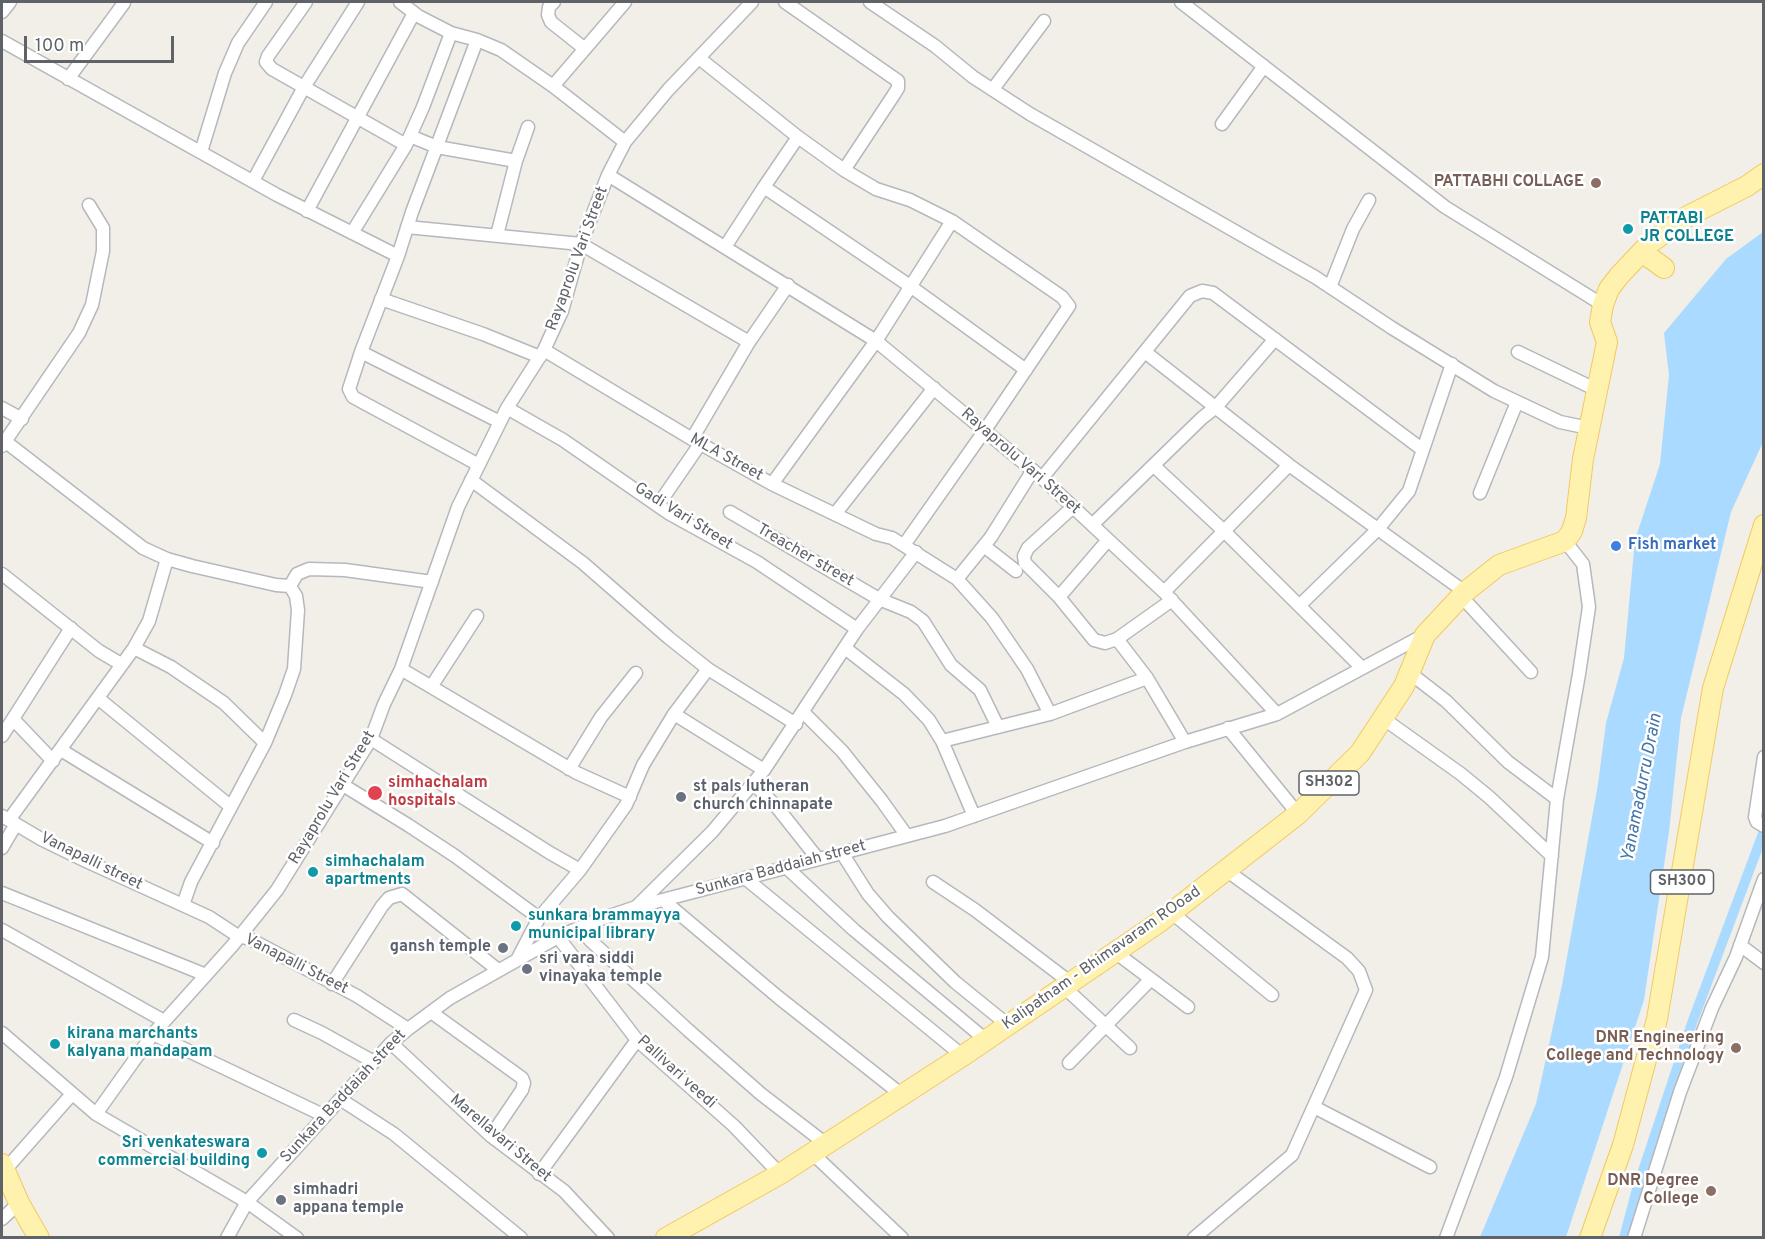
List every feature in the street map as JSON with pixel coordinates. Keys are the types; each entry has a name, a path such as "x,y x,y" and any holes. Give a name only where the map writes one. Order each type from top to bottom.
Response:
{"main road":[{"path":"1565,541 1572,531 1576,518 1583,459 1607,342 1600,322 1609,289 1650,243 1688,216 1747,186 1764,174"},
{"path":"1642,252 1664,268"},
{"name":"SH300","path":"1590,1238 1623,1145 1658,1019 1713,688 1764,525"},
{"name":"Kalipatnam - Bhimavaram ROoad","path":"666,1238 780,1174 819,1149 963,1056 1172,913 1298,814 1360,753 1404,686 1425,635 1463,594 1499,565 1565,541"},
{"path":"4,1167 19,1203 39,1238"}],"street":[{"path":"2,12 10,2"},
{"path":"201,152 233,53 252,19 266,2"},
{"path":"306,2 268,56 266,62 272,69 357,117 408,140 516,160"},
{"path":"253,181 304,87 358,2"},
{"path":"400,2 414,13 451,33 477,40 501,51 553,86 625,142"},
{"path":"554,2 549,7 551,22 585,49"},
{"path":"553,86 625,2"},
{"path":"608,175 625,142 668,90 752,2"},
{"path":"785,2 898,81 898,88 844,170"},
{"path":"870,2 935,46 973,77 1030,114 1182,199 1330,287 1494,391 1560,422 1589,428"},
{"path":"1181,2 1445,207 1603,305"},
{"path":"68,79 124,3"},
{"path":"307,211 414,13"},
{"path":"993,89 1044,21"},
{"path":"352,232 408,140 451,33"},
{"path":"477,40 407,226 349,390 353,397 479,465"},
{"path":"2,41 307,211 398,256"},
{"path":"699,58 798,137 844,170 876,189 910,200 951,221 1062,297 1069,306 986,430 904,545"},
{"path":"1222,124 1264,66"},
{"path":"497,235 516,160 528,127"},
{"path":"725,247 798,137"},
{"name":"Rayaprolu Vari Street","path":"96,1114 153,1034 277,890 371,739 384,704 401,669 458,507 507,408 542,353 562,311 581,243 608,175 876,341 986,430 1092,525 1168,596 1277,714"},
{"path":"765,187 910,286 1026,370"},
{"path":"1330,287 1353,229 1369,200"},
{"path":"89,205 103,228 103,251 92,305 79,333 3,445 143,548 167,559 276,585 290,586"},
{"path":"772,484 876,341 951,221"},
{"path":"407,226 581,243 749,342"},
{"path":"658,505 696,442 749,342 788,285"},
{"path":"957,579 1037,474 1145,352 1190,296 1202,291 1213,293 1423,450"},
{"name":"MLA Street","path":"381,298 542,353 772,484 876,534 892,538 916,552 957,579 992,618 1027,669 1050,714"},
{"path":"1092,525 1216,407 1275,339"},
{"path":"361,352 500,422"},
{"path":"1145,352 1289,465 1463,594 1531,672"},
{"path":"1518,352 1597,390"},
{"path":"1300,605 1378,529 1409,491 1452,364"},
{"path":"835,514 934,388"},
{"path":"1480,493 1517,402"},
{"path":"2,408 22,419"},
{"name":"Gadi Vari Street","path":"507,408 563,440 670,514 756,562 857,629"},
{"path":"1072,507 1028,548 1024,556 1025,563 1059,597 1094,640 1105,643 1117,639 1168,596 1269,483 1289,465"},
{"path":"1154,466 1225,532 1362,668"},
{"path":"471,480 583,563 708,669 796,724"},
{"name":"Treacher street","path":"730,512 879,599 911,612 923,621 951,665 980,690 998,727"},
{"path":"1059,597 1108,540"},
{"path":"1446,1238 1506,1077 1542,957 1557,799 1580,674 1589,606 1583,564 1565,541"},
{"path":"984,546 1016,571"},
{"path":"636,907 712,831 764,770 857,629 916,552"},
{"path":"2,848 9,820 134,648 149,621 167,559"},
{"path":"290,586 297,574 309,569 345,570 432,582"},
{"path":"2,574 99,651 121,664"},
{"path":"183,905 191,882 265,743 294,669 298,610 296,596 290,586"},
{"path":"431,687 477,616"},
{"path":"2,736 71,628"},
{"name":"Sunkara Baddaiah street","path":"227,1238 247,1202 391,1043 450,998 558,937 636,907 945,826 1185,742 1277,714 1425,635"},
{"path":"1117,639 1147,678 1185,742"},
{"path":"134,648 171,667 224,703 265,743"},
{"path":"845,648 904,694 929,720 942,741 974,816"},
{"path":"401,669 569,769 630,796"},
{"path":"517,960 539,918 580,870 620,814 643,765 674,714 708,669"},
{"path":"569,769 602,717 636,673"},
{"path":"1410,673 1446,700 1508,762 1557,799"},
{"path":"942,741 1050,714 1147,678"},
{"path":"99,699 230,806"},
{"path":"803,712 842,751 907,836"},
{"path":"674,714 764,770"},
{"path":"13,719 53,761"},
{"path":"1384,719 1490,797 1552,856"},
{"path":"1228,728 1298,814"},
{"path":"371,739 580,870"},
{"path":"62,750 213,843"},
{"path":"1762,826 1755,817 1764,757"},
{"path":"753,783 776,806 818,859"},
{"path":"343,785 446,850 539,918"},
{"name":"Vanapalli street","path":"9,820 68,852 183,905"},
{"path":"842,853 868,894 888,917 955,982 1008,1025"},
{"path":"786,867 854,930 986,1040"},
{"path":"1194,1238 1292,1155 1366,990 1359,971 1347,958 1226,870"},
{"path":"745,878 963,1056"},
{"path":"1634,1238 1680,1092 1712,1008 1740,945 1764,879"},
{"path":"933,882 975,910 1067,985 1130,1048"},
{"path":"2,893 206,975"},
{"path":"332,984 382,906 389,898 402,894 498,970"},
{"path":"663,900 778,997 902,1095"},
{"name":"Vanapalli Street","path":"183,905 209,917 238,936 250,939 357,996 408,1029"},
{"path":"1172,913 1272,995"},
{"path":"580,928 819,1149 902,1238"},
{"path":"2,930 164,1021"},
{"name":"Pallivari veedi","path":"558,937 638,1040 734,1126 780,1174"},
{"path":"1740,945 1764,963"},
{"path":"1115,952 1188,1007"},
{"path":"1069,1063 1150,978"},
{"path":"431,1012 522,1078 524,1083 522,1090 491,1136"},
{"path":"294,1020 374,1062"},
{"path":"2,1033 96,1114 247,1202 297,1238"},
{"path":"153,1034 325,1116"},
{"path":"539,1174 638,1040"},
{"name":"Marellavari Street","path":"391,1043 491,1136 564,1191 608,1238"},
{"path":"4,1167 72,1094"},
{"path":"340,1099 394,1134 521,1238"},
{"path":"1314,1107 1430,1167"},
{"path":"2,1219 19,1203"}],"water":[{"name":"Yanamadurru Drain","path":"1763,232 1763,442 1731,512 1681,718 1669,832 1644,1000 1566,1237 1480,1237 1536,1104 1562,985 1598,784 1606,723 1624,658 1635,540 1660,464 1669,375 1664,333 1726,259"}],"waterway":[{"path":"1624,1238 1637,1189 1692,1023 1764,831"}],"place":[{"name":"PATTABHI COLLAGE","path":"1596,183"},
{"name":"PATTABI JR COLLEGE","path":"1628,229"},
{"name":"Fish market","path":"1616,546"},
{"name":"simhachalam hospitals","path":"375,793"},
{"name":"st pals lutheran church chinnapate","path":"681,797"},
{"name":"simhachalam apartments","path":"313,872"},
{"name":"sunkara brammayya municipal library","path":"516,926"},
{"name":"gansh temple","path":"503,948"},
{"name":"sri vara siddi vinayaka temple","path":"527,969"},
{"name":"kirana marchants kalyana mandapam","path":"55,1044"},
{"name":"DNR Engineering College and Technology","path":"1736,1048"},
{"name":"Sri venkateswara commercial building","path":"262,1153"},
{"name":"DNR Degree College","path":"1711,1191"},
{"name":"simhadri appana temple","path":"281,1200"}]}
